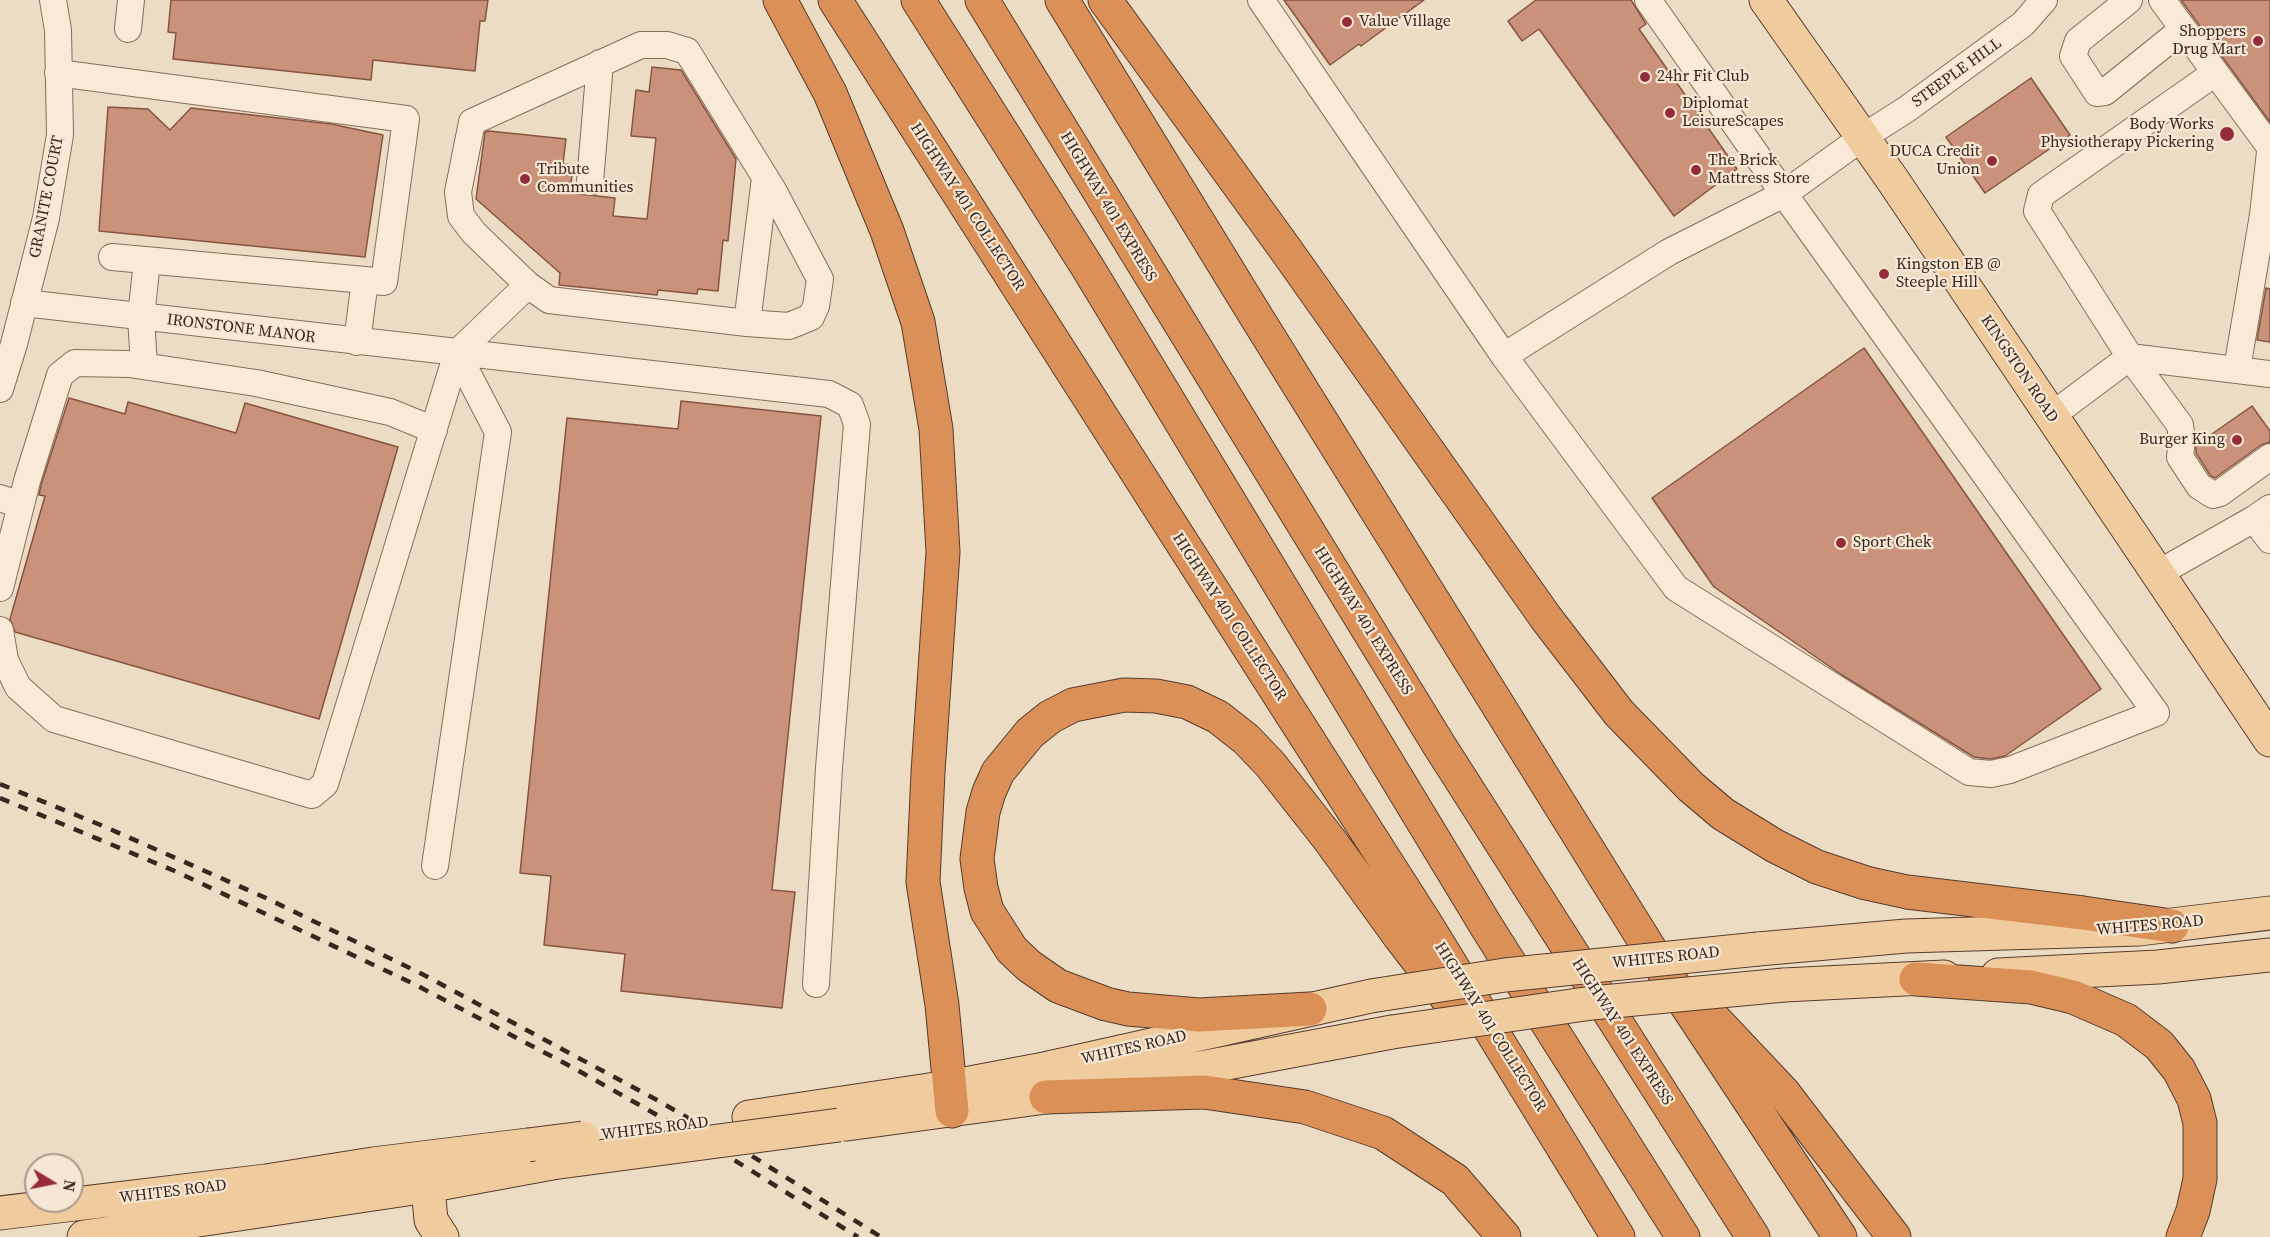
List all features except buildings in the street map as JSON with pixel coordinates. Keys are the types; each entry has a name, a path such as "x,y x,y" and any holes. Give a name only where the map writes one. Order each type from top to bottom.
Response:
{"highway":[{"path":"780,0 830,93 887,231 918,322 936,429 943,552 923,882 942,1005 951,1099"},
{"name":"HIGHWAY 401 COLLECTOR","path":"835,0 1411,900 1618,1237"},
{"path":"918,0 1088,268 1488,929 1683,1237"},
{"name":"HIGHWAY 401 EXPRESS","path":"982,0 1439,745 1753,1237"},
{"path":"1062,0 1656,959 1840,1237"},
{"path":"1105,0 1293,260 1546,618 1619,713 1691,787 1723,814 1775,846 1817,867 1866,883 1907,892 2172,926"},
{"path":"1310,1009 1199,1015 1128,1009 1106,1004 1058,986 1029,966 999,932 987,911 977,859 983,812 989,792 998,772 1030,733 1050,717 1073,705 1124,695 1156,696 1187,702 1218,717 1246,739 1270,764 1476,1035 1522,1080"},
{"path":"1656,959 1783,1092 1894,1237"},
{"path":"1916,979 2031,987 2073,997 2126,1020 2159,1045 2179,1070 2189,1089 2200,1123 2200,1179 2193,1212 2183,1237"},
{"path":"1046,1097 1204,1092 1305,1107 1383,1133 1455,1180 1504,1237"}],"main road":[{"name":"KINGSTON ROAD","path":"1766,0 1863,138 2263,731 2270,766"},
{"name":"WHITES ROAD","path":"951,1099 1039,1070 1310,1009 1371,996 1505,975 1906,936 2139,929 2172,926 2267,909"},
{"name":"WHITES ROAD","path":"84,1237 426,1172 540,1154 951,1099 1046,1097 1392,1032 1592,1003 1784,985 2158,967 2270,956"},
{"name":"WHITES ROAD","path":"0,1213 266,1180 426,1172"},
{"path":"426,1172 431,1220 442,1237"}],"street":[{"name":"GRANITE COURT","path":"0,389 7,343 24,303 46,218 60,135 58,30 53,0"},
{"path":"128,29 130,0"},
{"path":"1262,0 1504,356 1676,588 1969,772 1992,774 2010,770 2156,713 1784,194 1648,0"},
{"name":"STEEPLE HILL","path":"1504,356 1669,252 1784,194 1907,109 2023,24 2044,0"},
{"path":"2129,0 2078,41 2073,57 2097,93 2105,92 2183,29"},
{"path":"2162,0 2268,144 2263,215 2237,369"},
{"path":"641,45 667,45 687,51 765,178 820,279 816,306 811,317 789,326 549,300 528,285 474,233 461,216 458,192 472,122 600,63 641,45"},
{"path":"590,182 600,63"},
{"path":"58,73 406,119 384,282 112,257"},
{"path":"2216,73 2041,195 2037,211 2130,357 2180,425 2182,439 2180,457 2199,486 2213,495 2220,493 2270,457"},
{"path":"747,323 765,178"},
{"path":"144,366 141,317 147,261"},
{"path":"357,342 365,280"},
{"path":"0,630 5,660 18,687 54,719 312,795 325,784 457,353 528,285"},
{"name":"IRONSTONE MANOR","path":"24,303 829,394 850,405 857,424 829,768 816,984"},
{"path":"435,866 498,432 457,353"},
{"path":"2051,416 2130,357 2270,374"},
{"path":"0,588 11,502 60,375 75,363 129,364 256,383 390,412 434,430"},
{"path":"2157,574 2262,513 2270,540"}],"railway":[{"path":"0,784 103,826 266,898 422,974 657,1100 736,1146 881,1237"},
{"path":"0,798 177,872 414,984 643,1107 726,1155 858,1237"}],"place":[{"name":"Value Village","path":"1347,22"},
{"name":"Shoppers Drug Mart","path":"2258,41"},
{"name":"24hr Fit Club","path":"1645,77"},
{"name":"Diplomat LeisureScapes","path":"1670,113"},
{"name":"Body Works Physiotherapy Pickering","path":"2227,134"},
{"name":"DUCA Credit Union","path":"1992,161"},
{"name":"The Brick Mattress Store","path":"1696,170"},
{"name":"Tribute Communities","path":"525,179"},
{"name":"Kingston EB @ Steeple Hill","path":"1884,274"},
{"name":"Burger King","path":"2237,440"},
{"name":"Sport Chek","path":"1841,543"}]}
